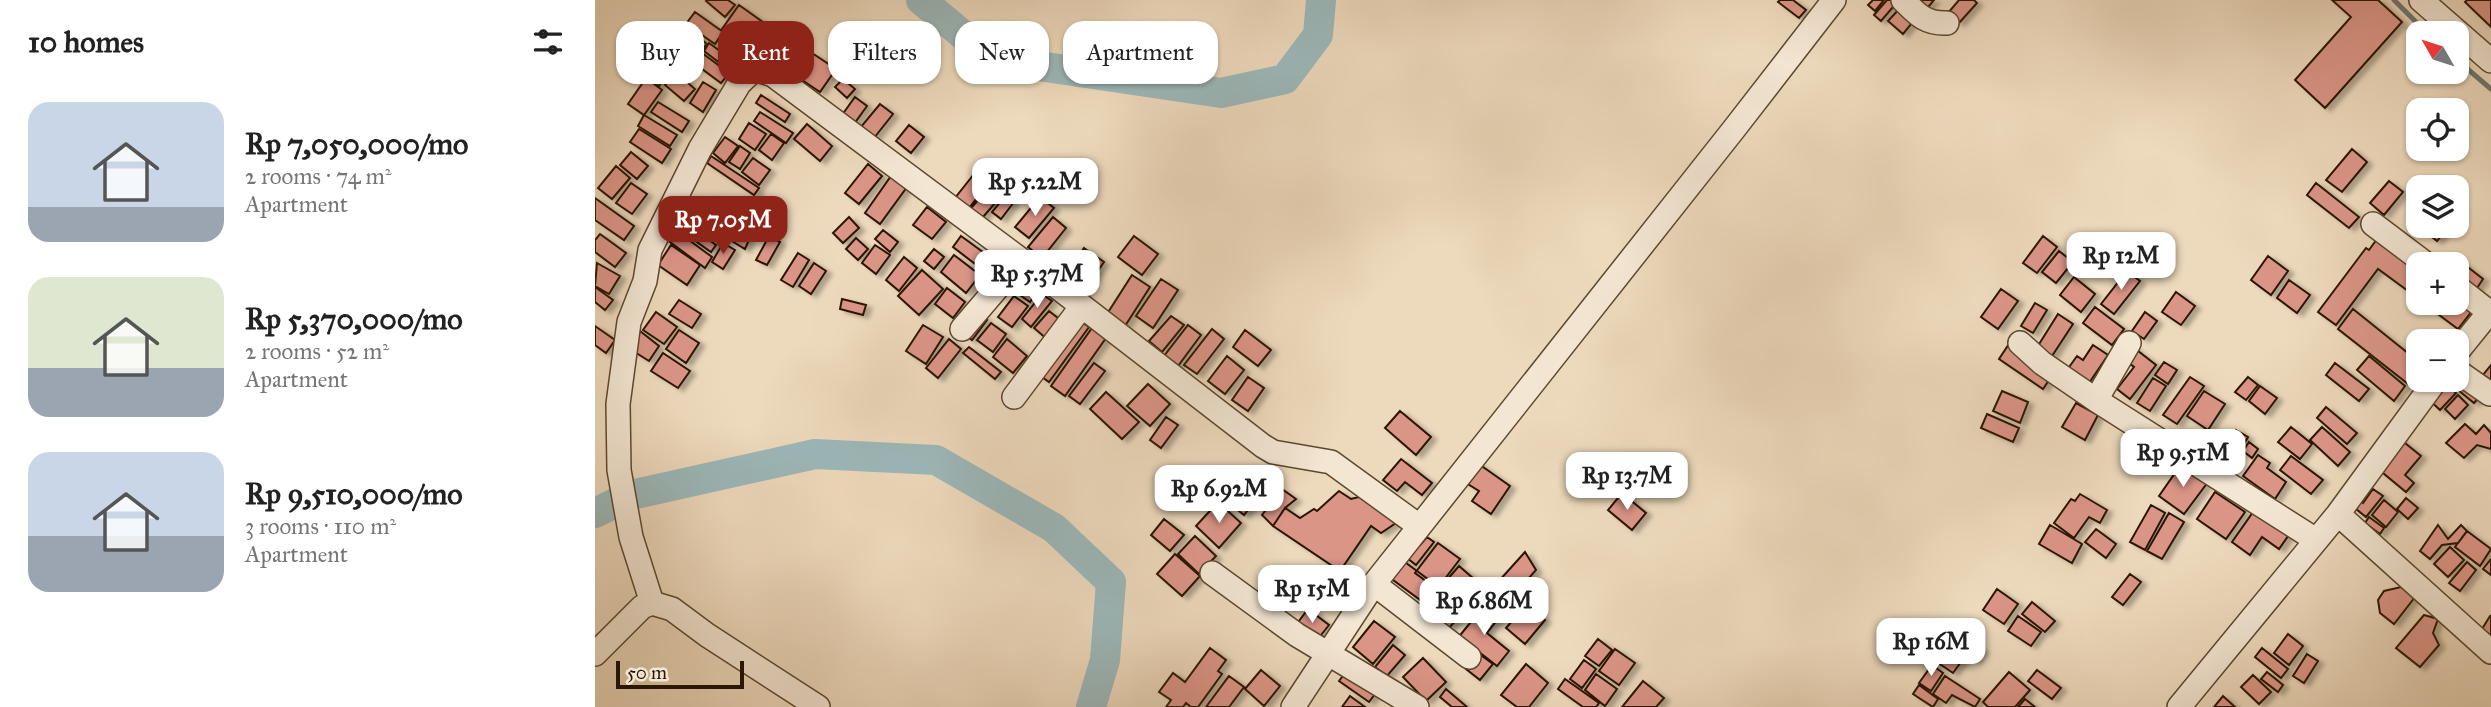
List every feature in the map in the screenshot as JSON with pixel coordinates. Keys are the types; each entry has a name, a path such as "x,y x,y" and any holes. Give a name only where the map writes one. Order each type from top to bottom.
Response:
{"street":[{"path":"1293,707 1374,584 1834,0"},
{"path":"1903,0 1922,19 1930,23 1947,23"},
{"path":"2421,0 2491,61"},
{"path":"652,603 631,537 619,470 618,404 629,322 645,281 650,250 700,149 739,85 751,71 759,70 773,75 1021,260 1263,446 1273,452 1331,462 1419,526"},
{"path":"2373,224 2411,252"},
{"path":"962,329 1021,260"},
{"path":"2469,296 2490,311 2469,337"},
{"path":"1014,397 1082,306"},
{"path":"2020,343 2042,363 2096,400 2316,540"},
{"path":"2096,400 2130,343"},
{"path":"2469,379 2490,394"},
{"path":"2179,707 2338,514 2427,392"},
{"path":"2338,514 2491,652"},
{"path":"1212,573 1297,635 1417,707"},
{"path":"1374,584 1469,657"},
{"path":"595,654 628,618 652,603 673,609 707,635 818,707"}],"building":[{"path":"707,0 728,0 735,5 725,17"},
{"path":"1793,0 1806,10 1799,18 1778,2"},
{"path":"1873,0 1884,0 1875,11 1868,5"},
{"path":"1887,0 1899,0 1881,21 1874,15"},
{"path":"1910,0 1934,0 1924,12"},
{"path":"1959,0 1974,0 1977,3 1959,23 1948,13"},
{"path":"2332,0 2378,0 2402,22 2325,108 2295,80 2351,17"},
{"path":"2491,0 2491,27 2465,2"},
{"path":"739,5 761,21 728,21"},
{"path":"1902,6 1916,18 1903,34 1888,21"},
{"path":"695,12 718,28 715,44 704,36 704,21 688,21"},
{"path":"709,43 718,50 718,62 704,51"},
{"path":"704,54 718,65 718,81 704,70"},
{"path":"814,54 828,64 828,80 820,92 808,84 814,84"},
{"path":"704,83 716,90 703,112 690,103"},
{"path":"642,84 654,84 662,90 644,115 628,104"},
{"path":"689,84 695,89 684,101 665,85"},
{"path":"838,84 849,84 855,89 847,98 835,87"},
{"path":"761,95 790,114 785,122 756,103"},
{"path":"855,97 867,106 854,124 842,115"},
{"path":"658,102 689,121 682,132 651,112"},
{"path":"880,104 893,114 874,138 860,128"},
{"path":"760,112 793,133 786,143 754,121"},
{"path":"644,115 677,135 670,146 638,126"},
{"path":"749,123 766,134 755,150 739,139"},
{"path":"807,124 832,146 820,161 794,139"},
{"path":"909,125 924,137 911,153 896,141"},
{"path":"639,129 671,149 662,163 630,142"},
{"path":"771,134 784,143 772,160 759,150"},
{"path":"725,137 738,146 725,163 713,153"},
{"path":"740,146 750,153 740,169 729,162"},
{"path":"2352,149 2367,162 2342,192 2326,180"},
{"path":"631,152 648,166 637,179 620,165"},
{"path":"711,156 759,188 754,195 707,163"},
{"path":"753,158 770,170 759,185 742,172"},
{"path":"868,164 882,176 859,204 845,193"},
{"path":"616,166 630,178 612,199 598,188"},
{"path":"974,174 988,184 965,213 951,203"},
{"path":"891,176 907,187 880,224 865,213"},
{"path":"2389,181 2403,192 2384,215 2370,203"},
{"path":"631,183 647,194 632,214 616,203"},
{"path":"2316,183 2359,217 2349,228 2307,195"},
{"path":"991,185 1002,195 977,224 966,214"},
{"path":"1006,195 1014,202 1001,219 992,212"},
{"path":"1040,197 1054,208 1029,238 1015,227"},
{"path":"595,198 634,226 624,240 595,220"},
{"path":"927,207 946,222 932,239 913,225"},
{"path":"698,209 725,228 718,239 690,220"},
{"path":"849,217 859,228 843,243 833,233"},
{"path":"1053,217 1066,228 1042,258 1028,247"},
{"path":"688,225 716,245 711,252 683,232"},
{"path":"727,227 749,240 745,249 722,235"},
{"path":"883,230 898,242 890,252 875,239"},
{"path":"678,232 712,257 705,268 670,242"},
{"path":"600,234 626,253 615,267 595,252 595,240"},
{"path":"2380,235 2406,255 2406,289 2378,269 2336,325 2318,312 2366,248 2369,250"},
{"path":"769,236 780,242 767,265 756,260"},
{"path":"961,236 991,258 983,270 953,247"},
{"path":"1134,236 1158,254 1142,275 1118,257"},
{"path":"2043,236 2057,247 2037,273 2023,263"},
{"path":"856,238 868,249 858,260 846,249"},
{"path":"723,243 735,250 723,269 712,262"},
{"path":"671,245 700,265 687,285 658,265"},
{"path":"875,245 890,255 876,274 862,263"},
{"path":"1084,248 1104,262 1083,292 1063,278"},
{"path":"934,249 944,257 934,269 924,261"},
{"path":"2059,251 2073,262 2056,283 2042,272"},
{"path":"798,253 809,260 793,287 781,280"},
{"path":"954,255 980,275 966,293 941,272"},
{"path":"2268,256 2288,271 2271,295 2251,280"},
{"path":"904,257 917,268 899,291 886,280"},
{"path":"597,263 620,276 609,294 595,286"},
{"path":"814,263 826,271 811,294 799,286"},
{"path":"2469,268 2483,279 2475,291 2469,286"},
{"path":"922,270 943,289 919,315 898,296"},
{"path":"2127,271 2140,281 2114,314 2101,304"},
{"path":"1012,272 1038,290 1030,302 1004,284"},
{"path":"1132,275 1150,287 1125,326 1107,314"},
{"path":"2074,277 2095,294 2081,312 2060,295"},
{"path":"1161,279 1178,290 1153,328 1136,316"},
{"path":"2289,280 2310,295 2297,313 2277,298"},
{"path":"595,287 613,300 605,310 595,302"},
{"path":"947,288 965,302 953,318 935,304"},
{"path":"2001,289 2018,301 1998,329 1981,317"},
{"path":"2176,292 2195,306 2181,325 2162,312"},
{"path":"1042,294 1052,301 1031,327 1022,319"},
{"path":"1014,296 1028,306 1012,327 998,317"},
{"path":"842,299 866,305 863,315 840,309"},
{"path":"679,300 701,314 692,328 669,314"},
{"path":"2035,303 2047,310 2033,333 2021,326"},
{"path":"2469,303 2475,307 2469,315"},
{"path":"2095,307 2124,329 2112,345 2083,323"},
{"path":"2353,309 2406,352 2406,382 2338,329"},
{"path":"1049,311 1063,322 1048,340 1034,328"},
{"path":"656,312 677,327 664,344 643,330"},
{"path":"2145,312 2157,321 2144,339 2132,331"},
{"path":"978,314 987,320 972,340 963,333"},
{"path":"2058,314 2073,324 2050,359 2036,349"},
{"path":"2439,315 2469,315 2458,329"},
{"path":"1171,316 1184,325 1162,352 1149,341"},
{"path":"1075,317 1089,327 1049,382 1035,372"},
{"path":"991,323 1006,334 993,352 977,340"},
{"path":"923,325 943,337 926,364 906,351"},
{"path":"1188,325 1201,335 1178,366 1164,356"},
{"path":"595,326 615,340 606,353 595,345"},
{"path":"1092,328 1106,338 1065,396 1051,386"},
{"path":"1212,329 1224,339 1197,374 1184,365"},
{"path":"679,330 699,343 686,363 666,349"},
{"path":"1245,330 1271,350 1258,366 1233,347"},
{"path":"640,331 659,346 649,361 630,349"},
{"path":"949,339 961,349 938,378 926,368"},
{"path":"1007,339 1027,356 1013,373 993,357"},
{"path":"2009,344 2053,374 2043,389 1999,359"},
{"path":"2093,345 2108,355 2087,386 2067,370 2077,356 2083,360"},
{"path":"969,347 1001,372 995,379 963,353"},
{"path":"2133,347 2156,365 2130,399 2117,389 2134,367 2124,359"},
{"path":"663,353 690,371 678,388 651,371"},
{"path":"1227,356 1244,370 1225,394 1208,381"},
{"path":"2369,356 2405,386 2394,401 2357,370"},
{"path":"2164,362 2177,370 2168,384 2155,375"},
{"path":"1094,363 1105,371 1080,404 1069,396"},
{"path":"2335,363 2369,389 2359,401 2326,375"},
{"path":"2491,365 2491,382 2483,375"},
{"path":"1248,377 1264,388 1248,411 1232,400"},
{"path":"2190,377 2204,386 2177,424 2163,415"},
{"path":"2248,377 2258,385 2246,400 2235,392"},
{"path":"2153,378 2166,386 2150,411 2137,403"},
{"path":"2469,382 2483,393 2474,403 2460,392 2469,392"},
{"path":"1148,384 1170,404 1150,426 1127,406"},
{"path":"2260,386 2277,398 2265,414 2249,401"},
{"path":"2002,391 2028,402 2020,423 1993,411"},
{"path":"2204,391 2225,404 2208,430 2187,416"},
{"path":"1106,392 1139,422 1122,439 1090,409"},
{"path":"2429,392 2456,393 2440,410 2425,396"},
{"path":"2458,395 2468,405 2455,419 2445,409"},
{"path":"2076,403 2098,415 2085,440 2062,427"},
{"path":"2326,407 2357,433 2347,444 2317,418"},
{"path":"1400,411 1431,437 1416,455 1385,428"},
{"path":"1987,414 2019,428 2013,442 1981,428"},
{"path":"1166,417 1178,425 1161,448 1150,440"},
{"path":"2465,424 2476,434 2484,425 2491,433 2491,449 2477,445 2464,458 2446,443"},
{"path":"2291,427 2312,444 2300,459 2278,442"},
{"path":"2322,427 2350,452 2338,466 2310,440"},
{"path":"2236,430 2248,437 2232,465 2220,459"},
{"path":"2400,439 2421,456 2405,475 2414,483 2406,492 2377,468"},
{"path":"2249,442 2258,449 2252,458 2243,451"},
{"path":"2258,455 2270,463 2267,468 2286,482 2275,499 2243,476"},
{"path":"2291,456 2323,480 2311,494 2280,470"},
{"path":"1401,459 1432,483 1422,495 1405,482 1397,491 1383,480"},
{"path":"1476,462 1510,486 1491,514 1472,501 1479,491 1463,481"},
{"path":"2182,463 2208,482 2184,514 2159,496"},
{"path":"1233,476 1259,496 1244,515 1219,495"},
{"path":"1282,489 1296,499 1285,508 1273,526 1262,515"},
{"path":"2373,489 2383,496 2366,517 2350,504 2356,497 2363,503"},
{"path":"1339,491 1351,499 1367,495 1399,521 1381,533 1371,526 1340,571 1273,526 1285,508 1300,518 1314,509 1317,511"},
{"path":"2215,492 2245,512 2226,539 2197,519"},
{"path":"1622,493 1646,513 1632,530 1608,510"},
{"path":"2080,494 2107,510 2100,523 2089,517 2074,538 2054,523 2071,499 2075,501"},
{"path":"2406,498 2418,508 2408,519 2397,509"},
{"path":"2384,500 2398,512 2386,527 2372,515"},
{"path":"1218,502 1241,523 1219,548 1196,526"},
{"path":"2151,505 2165,513 2145,550 2130,542"},
{"path":"2258,505 2293,529 2279,549 2262,537 2250,555 2232,542"},
{"path":"2169,513 2184,522 2162,559 2147,551"},
{"path":"2369,517 2384,528 2380,534 2365,523"},
{"path":"1164,519 1184,535 1170,551 1151,535"},
{"path":"2050,525 2082,544 2072,563 2039,544"},
{"path":"2438,525 2448,539 2461,525 2467,531 2458,543 2442,545 2430,559 2420,551"},
{"path":"2096,529 2116,544 2106,558 2085,542"},
{"path":"2467,531 2491,549 2480,566 2455,547"},
{"path":"1195,536 1216,556 1199,574 1178,554"},
{"path":"1427,537 1434,542 1416,565 1402,554 1412,542 1420,545"},
{"path":"1438,543 1460,559 1437,589 1415,573"},
{"path":"2450,547 2464,560 2448,577 2434,564"},
{"path":"1525,552 1536,570 1497,615 1481,601 1470,615 1439,589 1459,566 1489,592"},
{"path":"1175,554 1200,576 1182,596 1157,574"},
{"path":"1398,557 1440,588 1427,605 1385,574"},
{"path":"2491,559 2491,575 2483,569"},
{"path":"2467,562 2476,570 2460,591 2449,583"},
{"path":"2130,574 2141,582 2123,605 2112,597"},
{"path":"2401,587 2415,597 2394,624 2380,613 2378,600 2384,591"},
{"path":"1997,589 2018,604 2004,624 1983,610"},
{"path":"1443,597 1462,613 1449,628 1430,612"},
{"path":"2032,602 2055,621 2045,632 2022,614"},
{"path":"1527,604 1545,620 1525,644 1506,628"},
{"path":"1483,607 1498,619 1487,633 1509,651 1497,666 1457,639"},
{"path":"1308,609 1329,625 1317,640 1296,625"},
{"path":"2424,615 2438,619 2433,633 2439,645 2420,667 2396,648"},
{"path":"2018,616 2041,632 2031,646 2008,631"},
{"path":"2491,617 2491,636 2482,629"},
{"path":"1374,621 1395,637 1373,664 1353,647"},
{"path":"1954,628 1983,650 1975,660 1947,639"},
{"path":"2288,634 2303,646 2289,665 2274,653"},
{"path":"1598,639 1612,650 1599,666 1585,656"},
{"path":"1945,640 1966,655 1953,673 1931,658"},
{"path":"1393,645 1405,655 1387,676 1375,667"},
{"path":"1210,648 1226,660 1218,671 1222,674 1198,707 1191,707 1186,703 1183,707 1166,707 1171,700 1159,692 1173,673 1185,682"},
{"path":"2262,648 2288,669 2281,678 2255,657"},
{"path":"1615,649 1635,663 1619,685 1599,671"},
{"path":"1478,653 1493,664 1480,680 1466,669"},
{"path":"2307,654 2318,661 2304,683 2293,676"},
{"path":"1423,658 1446,682 1426,701 1403,677"},
{"path":"1584,660 1596,669 1582,688 1570,679"},
{"path":"1526,664 1548,683 1529,707 1517,707 1501,695"},
{"path":"1932,665 1943,673 1931,691 1919,683"},
{"path":"1261,670 1280,686 1264,706 1245,689"},
{"path":"2037,670 2061,688 2052,699 2028,681"},
{"path":"2009,672 2030,690 2015,707 1988,707 1983,702"},
{"path":"2267,672 2283,685 2278,692 2261,679"},
{"path":"1345,673 1375,694 1369,702 1339,681"},
{"path":"1596,674 1617,689 1605,706 1585,690"},
{"path":"2253,675 2271,692 2259,704 2241,687"},
{"path":"1229,676 1244,687 1229,707 1206,707"},
{"path":"1945,676 1980,699 1975,707 1952,695 1946,703 1933,694"},
{"path":"1565,679 1599,703 1596,707 1583,707 1558,689"},
{"path":"1643,681 1664,698 1656,707 1622,707"},
{"path":"1919,685 1938,699 1933,707 1913,694"},
{"path":"1446,689 1467,707 1452,707 1440,697"},
{"path":"1350,696 1365,707 1342,707"},
{"path":"2223,696 2235,707 2214,707"},
{"path":"2025,699 2035,707 2018,707"}],"waterway":[{"path":"921,0 992,59 1221,93 1285,79 1318,35 1321,0"},
{"path":"2394,0 2415,21"},
{"path":"2469,70 2491,89"},
{"path":"595,513 631,495 815,454 936,460 1054,528 1111,582 1105,660 1091,707"}]}
